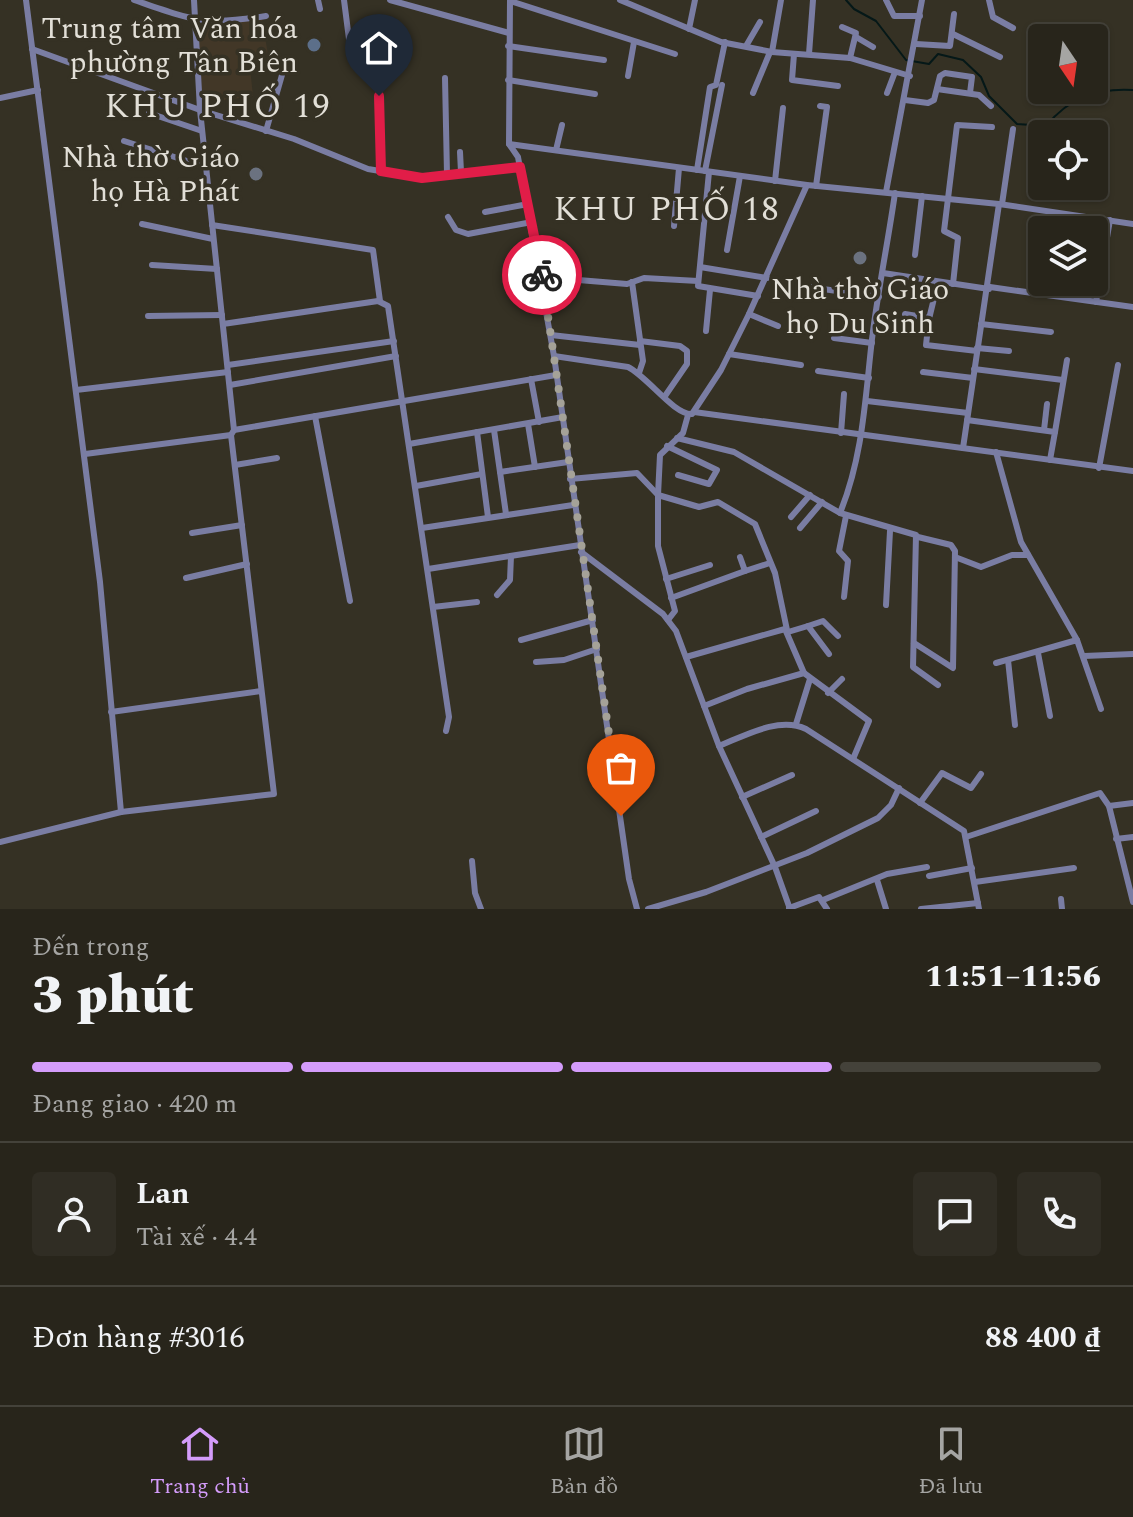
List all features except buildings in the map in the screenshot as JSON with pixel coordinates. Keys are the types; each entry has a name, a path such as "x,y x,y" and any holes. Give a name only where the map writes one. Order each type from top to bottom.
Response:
{"street":[{"path":"26,0 85,454 121,812"},
{"path":"134,0 196,22 266,16"},
{"path":"157,8 160,0"},
{"path":"0,842 121,812 274,794 235,465 230,385 200,110 194,0"},
{"path":"318,0 320,9"},
{"path":"344,0 349,39"},
{"path":"390,0 509,33"},
{"path":"430,0 433,12"},
{"path":"637,909 629,879 542,277 517,152 509,144 510,0 675,54"},
{"path":"620,0 725,42 771,52 850,58 910,76"},
{"path":"689,29 695,0"},
{"path":"753,93 771,52 781,0"},
{"path":"809,54 813,0"},
{"path":"886,0 894,16 920,16"},
{"path":"886,192 913,62 922,0"},
{"path":"989,0 991,14 1013,28"},
{"path":"916,44 950,46 954,14"},
{"path":"746,46 760,22"},
{"path":"842,27 856,32 850,58"},
{"path":"953,34 1000,57"},
{"path":"856,37 873,47"},
{"path":"628,76 634,42"},
{"path":"697,170 710,87 716,85 725,42"},
{"path":"508,46 604,60"},
{"path":"32,49 381,171 422,178 520,167"},
{"path":"794,54 792,80 838,86"},
{"path":"266,131 286,61"},
{"path":"887,93 895,72"},
{"path":"905,100 931,103 942,74 969,76 972,80 970,93"},
{"path":"445,78 447,174"},
{"path":"508,80 595,94"},
{"path":"722,85 707,172 698,281 700,288 758,296"},
{"path":"937,89 979,95 991,106"},
{"path":"0,98 38,90"},
{"path":"379,96 381,171"},
{"path":"668,620 675,611 656,525 660,455 686,426 729,354 812,185 827,107 820,106"},
{"path":"775,181 783,108"},
{"path":"149,113 202,131"},
{"path":"556,150 562,125"},
{"path":"953,284 958,238 944,231 957,125 992,127"},
{"path":"963,448 1013,129"},
{"path":"124,141 206,167"},
{"path":"509,144 775,181 1001,204 1133,224"},
{"path":"460,152 461,172"},
{"path":"674,226 679,168"},
{"path":"727,250 740,176"},
{"path":"844,597 848,559 839,551 843,514 863,436 872,343 895,193"},
{"path":"915,255 922,196"},
{"path":"485,212 528,204"},
{"path":"448,217 456,230 468,234 532,222"},
{"path":"1096,302 1110,220"},
{"path":"142,224 213,239"},
{"path":"212,225 373,250 380,301 389,308 449,717 446,731"},
{"path":"152,265 217,269"},
{"path":"700,267 767,278"},
{"path":"883,273 1133,307"},
{"path":"542,277 632,282 644,278 698,281"},
{"path":"632,282 643,365 639,373"},
{"path":"938,282 926,345 1009,351"},
{"path":"809,287 879,297"},
{"path":"706,331 710,290"},
{"path":"223,324 380,301"},
{"path":"749,314 778,326"},
{"path":"905,314 929,319"},
{"path":"148,316 222,315"},
{"path":"981,324 1051,332"},
{"path":"551,335 683,347 687,351 687,364 665,396"},
{"path":"834,338 872,343"},
{"path":"76,390 394,341"},
{"path":"729,354 801,365"},
{"path":"230,385 396,356"},
{"path":"554,356 614,363 639,373 677,410 691,414 1133,471"},
{"path":"1050,460 1067,360"},
{"path":"1099,468 1118,365"},
{"path":"974,369 1063,380"},
{"path":"818,371 869,378"},
{"path":"923,372 973,378"},
{"path":"85,454 232,432 556,375"},
{"path":"531,379 539,422"},
{"path":"841,433 844,394"},
{"path":"867,401 1055,432"},
{"path":"1044,430 1047,404"},
{"path":"315,416 350,601"},
{"path":"409,444 563,417"},
{"path":"528,424 535,467"},
{"path":"494,430 506,514"},
{"path":"477,432 488,517"},
{"path":"677,438 734,452 843,514 890,531 951,545 955,557 952,569 953,668 914,643"},
{"path":"667,446 717,470 709,484 678,475"},
{"path":"996,452 1028,555 1077,640 1101,709"},
{"path":"235,465 277,458"},
{"path":"500,472 568,462"},
{"path":"570,479 637,473 658,495 699,507 718,502 755,524 770,563 787,631 807,676 870,723 853,759"},
{"path":"416,486 482,474"},
{"path":"791,517 810,495"},
{"path":"800,528 822,502"},
{"path":"422,528 573,505"},
{"path":"192,533 242,525"},
{"path":"886,605 890,531"},
{"path":"918,537 913,667 938,685"},
{"path":"428,569 581,549 668,620 790,908 819,897 827,909"},
{"path":"955,557 981,567 1012,555 1028,555"},
{"path":"497,595 510,580 511,556"},
{"path":"740,557 745,571"},
{"path":"671,598 770,563"},
{"path":"186,578 247,564"},
{"path":"666,579 710,565"},
{"path":"433,607 477,602"},
{"path":"521,640 593,620"},
{"path":"686,657 823,621 838,636"},
{"path":"808,626 829,654"},
{"path":"996,663 1077,640"},
{"path":"536,662 564,660 597,649"},
{"path":"1038,653 1050,716"},
{"path":"1084,656 1133,654"},
{"path":"1008,660 1015,725"},
{"path":"704,706 747,689 807,676"},
{"path":"796,724 807,676"},
{"path":"828,693 842,679"},
{"path":"111,712 261,691"},
{"path":"719,746 759,730 796,724 956,824 966,837 978,906 921,909"},
{"path":"920,803 942,773 971,788 981,774"},
{"path":"742,797 792,775"},
{"path":"648,909 775,867 878,818 891,805 899,788"},
{"path":"966,837 1095,793 1103,795 1109,806 1133,902"},
{"path":"1109,806 1133,803"},
{"path":"761,837 816,811"},
{"path":"1116,839 1133,837"},
{"path":"472,861 475,893 481,909"},
{"path":"823,900 887,874 927,867"},
{"path":"929,876 972,868"},
{"path":"975,882 1074,868"},
{"path":"877,880 886,909"},
{"path":"1061,899 1062,909"}],"shaded area":[{"path":"262,18 268,55 249,58 253,96 219,101 202,98 198,24"}],"waterway":[{"path":"846,0 854,9 876,21 906,60 929,64 938,54 963,60 981,77 989,96 1017,124 1046,126 1074,101 1085,96 1133,90"}],"way so far":[{"path":"542,275 573,505 609,722 621,816"}],"place":[{"name":"Trung tâm Văn hóa phường Tân Biên","path":"314,45"},
{"name":"Nhà thờ Giáo họ Hà Phát","path":"256,174"},
{"name":"Nhà thờ Giáo họ Du Sinh","path":"860,258"}],"district":[{"name":"KHU PHỐ 19","path":"218,105"},
{"name":"KHU PHỐ 18","path":"667,208"}],"route":[{"path":"379,96 381,171 422,178 520,167 542,275"}]}
